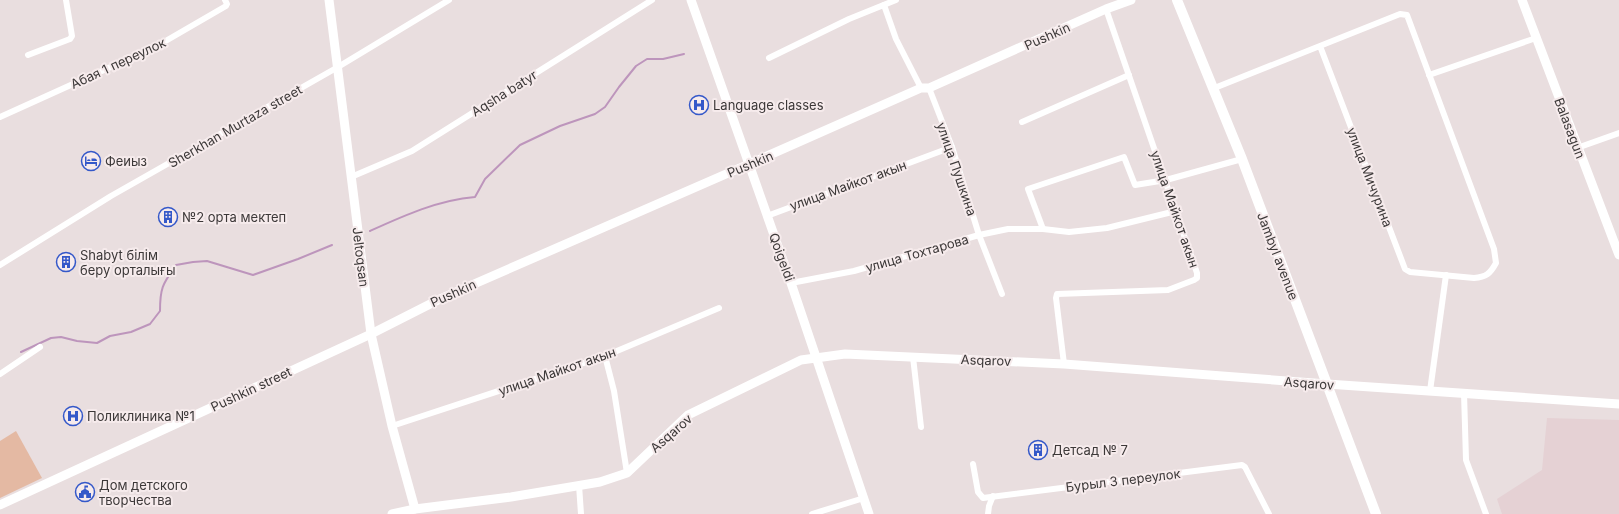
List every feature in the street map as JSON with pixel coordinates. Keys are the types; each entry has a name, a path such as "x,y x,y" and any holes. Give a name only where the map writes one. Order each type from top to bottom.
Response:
{"main road":[{"name":"Jambyl avenue","path":"1177,0 1212,89 1242,159 1376,514"}],"street":[{"path":"28,55 70,39 72,36 66,0"},
{"name":"Абая 1 переулок","path":"0,117 157,46 226,6 226,0"},
{"name":"Jeltoqsan","path":"329,0 371,334 392,426 415,512"},
{"name":"Sherkhan Murtaza street","path":"0,264 111,196 338,67 449,0"},
{"name":"Aqsha batyr","path":"351,177 412,151 652,0"},
{"name":"Qoigeldi","path":"691,0 817,357 869,514"},
{"path":"769,58 849,19 896,0"},
{"name":"Pushkin","path":"371,334 442,298 1106,9 1131,0"},
{"name":"Balasagun","path":"1522,0 1619,255"},
{"name":"улица Пушкина","path":"884,5 896,39 925,88 952,147 979,235 1002,294"},
{"name":"улица Майкот акын","path":"1064,364 1056,298 1057,294 1168,290 1197,278 1197,273 1166,180 1106,9"},
{"name":"улица Мичурина","path":"1212,89 1400,14 1407,15 1496,254 1496,263 1492,270 1483,277 1474,278 1410,272 1403,267 1320,46"},
{"path":"1429,75 1536,38"},
{"path":"1022,122 1129,75"},
{"path":"1578,148 1619,133"},
{"name":"улица Майкот акын","path":"767,216 952,147"},
{"path":"1043,229 1028,189 1124,157 1134,185 1166,180 1242,159"},
{"name":"улица Тохтарова","path":"791,283 854,271 979,235 1008,229 1043,229 1069,232 1107,228 1176,211"},
{"path":"1430,391 1446,275"},
{"name":"улица Майкот акын","path":"392,426 605,356 719,308"},
{"name":"Pushkin street","path":"0,505 371,334"},
{"path":"0,374 40,347"},
{"name":"Asqarov","path":"392,514 415,512 600,482 627,473 688,415 802,360 845,354 1064,364 1619,404"},
{"path":"605,356 614,391 627,473"},
{"path":"913,357 922,427"},
{"path":"1464,393 1466,460 1486,514"},
{"name":"Бурыл 3 переулок","path":"974,464 978,492 983,498 1242,465 1245,467 1269,514"},
{"path":"579,485 581,514"},
{"path":"988,514 988,506 993,496"},
{"path":"812,514 864,498"}],"shaded area":[{"path":"1547,418 1619,420 1619,514 1502,514 1497,499 1542,470"},
{"path":"16,431 42,478 0,498 0,441"}],"waterway":[{"path":"370,231 408,214 434,205 448,201 475,197 485,179 520,145 560,126 595,114 605,107 636,66 647,59 663,59 684,54"},
{"path":"21,352 51,338 61,337 77,341 97,343 110,336 131,332 150,324 160,311 163,286 176,265 207,261 253,275 332,245"}],"place":[{"name":"Language classes","path":"699,105"},
{"name":"Феиыз","path":"91,161"},
{"name":"№2 орта мектеп","path":"168,217"},
{"name":"Shabyt білім беру орталығы","path":"66,262"},
{"name":"Поликлиника №1","path":"73,416"},
{"name":"Детсад № 7","path":"1038,450"},
{"name":"Дом детского творчества","path":"85,492"}]}
